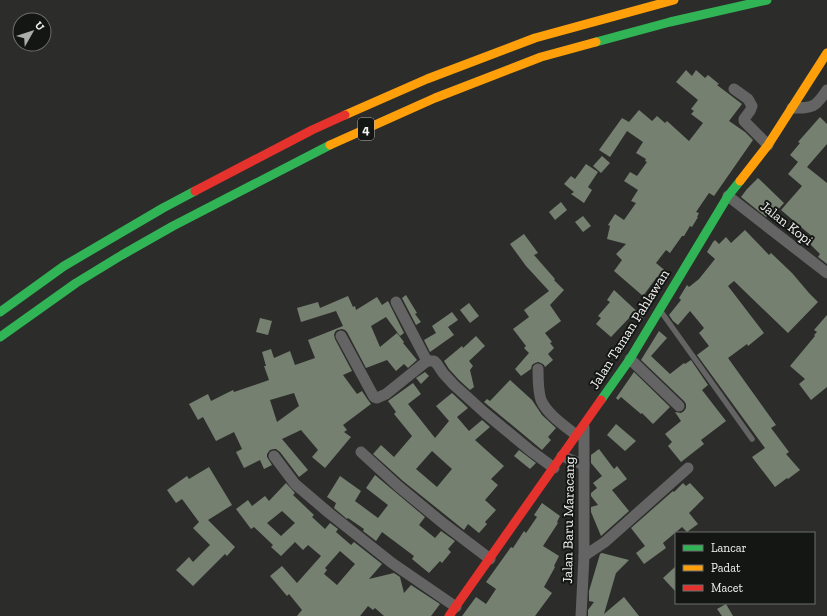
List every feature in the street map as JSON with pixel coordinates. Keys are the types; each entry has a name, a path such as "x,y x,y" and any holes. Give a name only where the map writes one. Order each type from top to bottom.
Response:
{"main road":[{"name":"4","path":"0,312 64,266 163,208 312,130 427,78 535,38 674,0"},
{"name":"4","path":"0,337 76,283 167,230 321,149 435,98 541,58 670,22 767,0"},
{"name":"Jalan Taman Pahlawan","path":"452,612 630,359 728,196 768,145 827,53"}],"street":[{"path":"734,89 748,99 752,106 744,118 744,121 768,145"},
{"path":"792,108 810,108 818,103 827,90"},
{"name":"Jalan Kopi","path":"728,196 827,274"},
{"path":"396,302 427,362"},
{"path":"341,336 374,397 377,398 386,394 427,362 430,360 434,361 454,385 531,451 554,468"},
{"path":"630,359 679,406"},
{"path":"538,370 538,386 542,401 552,415 576,435"},
{"name":"Jalan Baru Maracang","path":"581,616 584,556 584,425"},
{"path":"361,452 398,486 490,559"},
{"path":"274,456 295,484 452,612"},
{"path":"562,456 584,465"},
{"path":"584,556 605,542 688,468"}],"lane":[{"path":"659,310 752,439"}],"building":[{"path":"686,70 692,76 696,70 705,78 708,75 719,84 717,85 742,104 729,121 745,132 753,140 714,196 709,193 696,212 699,213 698,217 692,227 690,226 670,253 666,250 656,263 668,273 662,281 657,277 643,296 614,271 622,260 616,254 626,244 607,239 610,226 608,225 615,214 624,220 636,203 631,201 638,190 624,181 630,172 637,176 647,162 645,161 646,159 636,153 643,142 627,131 610,157 599,150 622,118 629,122 639,110 652,121 657,116 665,123 667,121 689,141 703,123 691,114 694,111 691,109 698,100 676,82"},
{"path":"820,117 827,124 827,144 807,167 827,183 827,264 818,257 820,254 809,243 814,238 781,210 802,186 788,174 798,162 790,155 800,143 798,142"},
{"path":"602,156 610,163 601,173 593,166"},
{"path":"586,164 598,172 588,187 592,190 584,203 571,194 574,192 564,184 571,176 575,179"},
{"path":"758,178 784,203 776,212 773,209 766,217 741,197"},
{"path":"561,202 567,210 555,220 549,212"},
{"path":"583,216 591,226 583,232 575,222"},
{"path":"745,230 769,255 771,253 792,273 818,302 788,333 734,281 728,286 764,333 748,346 747,344 728,358 776,425 771,428 789,452 786,454 800,470 775,487 752,457 765,448 697,355 709,346 699,333 704,328 690,311 678,325 669,315 681,300 679,298 687,285 689,287 699,279 715,259 707,252 713,242 715,240 719,244 726,237 731,243"},
{"path":"524,234 538,253 534,255 564,290 550,305 561,321 545,333 552,342 550,343 554,348 548,354 553,360 545,367 541,363 535,363 532,365 531,369 521,376 515,369 529,353 524,348 526,346 513,329 529,317 524,310 549,291 526,266 510,244"},
{"path":"614,290 643,317 640,323 631,316 611,337 596,324 601,318 598,316 610,302 607,300"},
{"path":"406,295 417,313 415,314 421,322 416,325 402,298"},
{"path":"348,296 356,310 377,297 382,305 388,301 404,333 400,336 386,317 371,326 380,347 397,333 417,360 408,368 404,364 396,371 387,360 366,368 347,332 342,329 337,330 334,335 335,339 352,371 343,375 357,394 362,391 371,404 343,425 347,430 344,432 351,437 325,468 312,457 318,450 301,430 282,439 308,470 299,477 276,449 270,450 267,454 267,457 272,465 264,469 260,460 244,468 236,452 242,449 234,432 216,441 203,417 198,420 189,404 208,394 211,401 233,390 234,392 269,380 264,366 266,366 262,352 271,349 274,358 290,351 295,365 315,358 308,340 343,326 336,311 301,322 297,308 318,302 320,308","holes":["294,393 299,406 277,422 270,400"]},
{"path":"469,303 479,316 470,323 460,310"},
{"path":"452,312 458,320 448,327 454,335 430,352 424,340 436,333 432,326"},
{"path":"827,315 827,387 811,400 799,384 805,379 790,366 815,336 814,335 817,332 814,330"},
{"path":"260,318 272,321 268,335 256,332"},
{"path":"659,331 667,338 651,356 670,374 684,363 685,364 691,360 708,385 702,390 726,421 701,440 704,444 681,462 668,446 672,442 665,434 681,421 675,412 681,413 684,411 686,404 641,360"},
{"path":"476,336 485,346 469,361 473,366 470,370 474,387 470,390 449,369 444,361 462,346 463,348"},
{"path":"425,372 429,376 421,384 416,378"},
{"path":"634,372 670,407 653,424 642,413 641,414 621,397 618,400 616,398"},
{"path":"510,380 532,400 542,415 556,428 548,437 551,440 542,450 484,402 487,399 490,401"},
{"path":"413,383 421,394 408,404 435,438 449,421 436,406 452,393 468,408 457,417 469,431 482,420 490,427 475,440 504,466 491,479 498,485 485,500 496,510 485,522 487,524 479,533 468,524 464,530 403,481 373,454 381,445 394,457 412,436 394,414 396,412 388,401","holes":["432,451 452,469 437,487 416,469"]},
{"path":"616,424 636,441 625,451 607,435"},
{"path":"599,449 614,469 617,466 627,479 612,490 629,511 601,536 591,512 591,507 598,505 591,496 591,493 597,488 593,483 602,476 591,463 591,455"},
{"path":"519,450 536,463 530,469 514,456"},
{"path":"209,467 232,505 208,520 235,547 227,556 225,554 193,586 176,570 189,557 193,562 210,545 193,528 199,522 182,499 176,503 167,490 187,476 189,479"},
{"path":"375,475 425,517 419,525 435,538 441,531 455,541 448,549 451,552 442,563 440,561 429,573 412,559 414,556 382,532 376,541 363,531 364,529 348,518 347,519 334,508 336,503 327,497 340,476 361,491 355,501 378,518 388,505 366,488"},
{"path":"286,483 295,493 293,495 314,515 312,517 325,529 330,523 338,529 336,532 351,545 354,542 382,564 369,579 394,573 400,577 404,593 411,585 440,604 431,616 384,616 375,608 373,610 368,606 360,616 297,616 302,610 289,594 287,596 270,576 282,566 297,583 321,556 308,545 303,550 295,542 281,556 271,547 273,545 254,527 251,529 236,509 248,500 252,506 265,496 269,501","holes":["282,511 295,523 281,536 267,523","340,551 355,564 337,585 324,574 327,570 325,568"]},
{"path":"683,483 686,486 690,483 704,498 689,513 698,524 687,532 682,527 675,532 663,543 666,548 644,564 636,553 645,546 631,528 673,491 674,492"},
{"path":"542,503 560,516 557,522 558,523 543,546 559,556 544,587 552,593 535,616 462,616 476,597 486,604 496,589 486,582 511,547 513,548 524,531 526,533 537,517 534,515"},
{"path":"602,553 629,560 616,573 604,614 624,597 639,616 588,616 588,610 594,602 589,601 589,591 600,554"},
{"path":"675,567 675,591 663,578"},
{"path":"726,604 733,616 722,616 717,609"}],"traffic: fast":[{"path":"596,42 670,22 767,0"},
{"path":"0,337 76,283 122,255 173,226 330,145"},
{"path":"601,400 630,359 728,196 740,181"},
{"path":"0,312 64,266 195,191"}],"traffic: slow":[{"path":"345,115 427,79 535,38 674,0"},
{"path":"330,145 435,98 541,57 596,42"},
{"path":"740,181 768,145 827,53"}],"traffic: jam":[{"path":"195,191 312,130 345,115"},
{"path":"449,616 601,400"}]}
